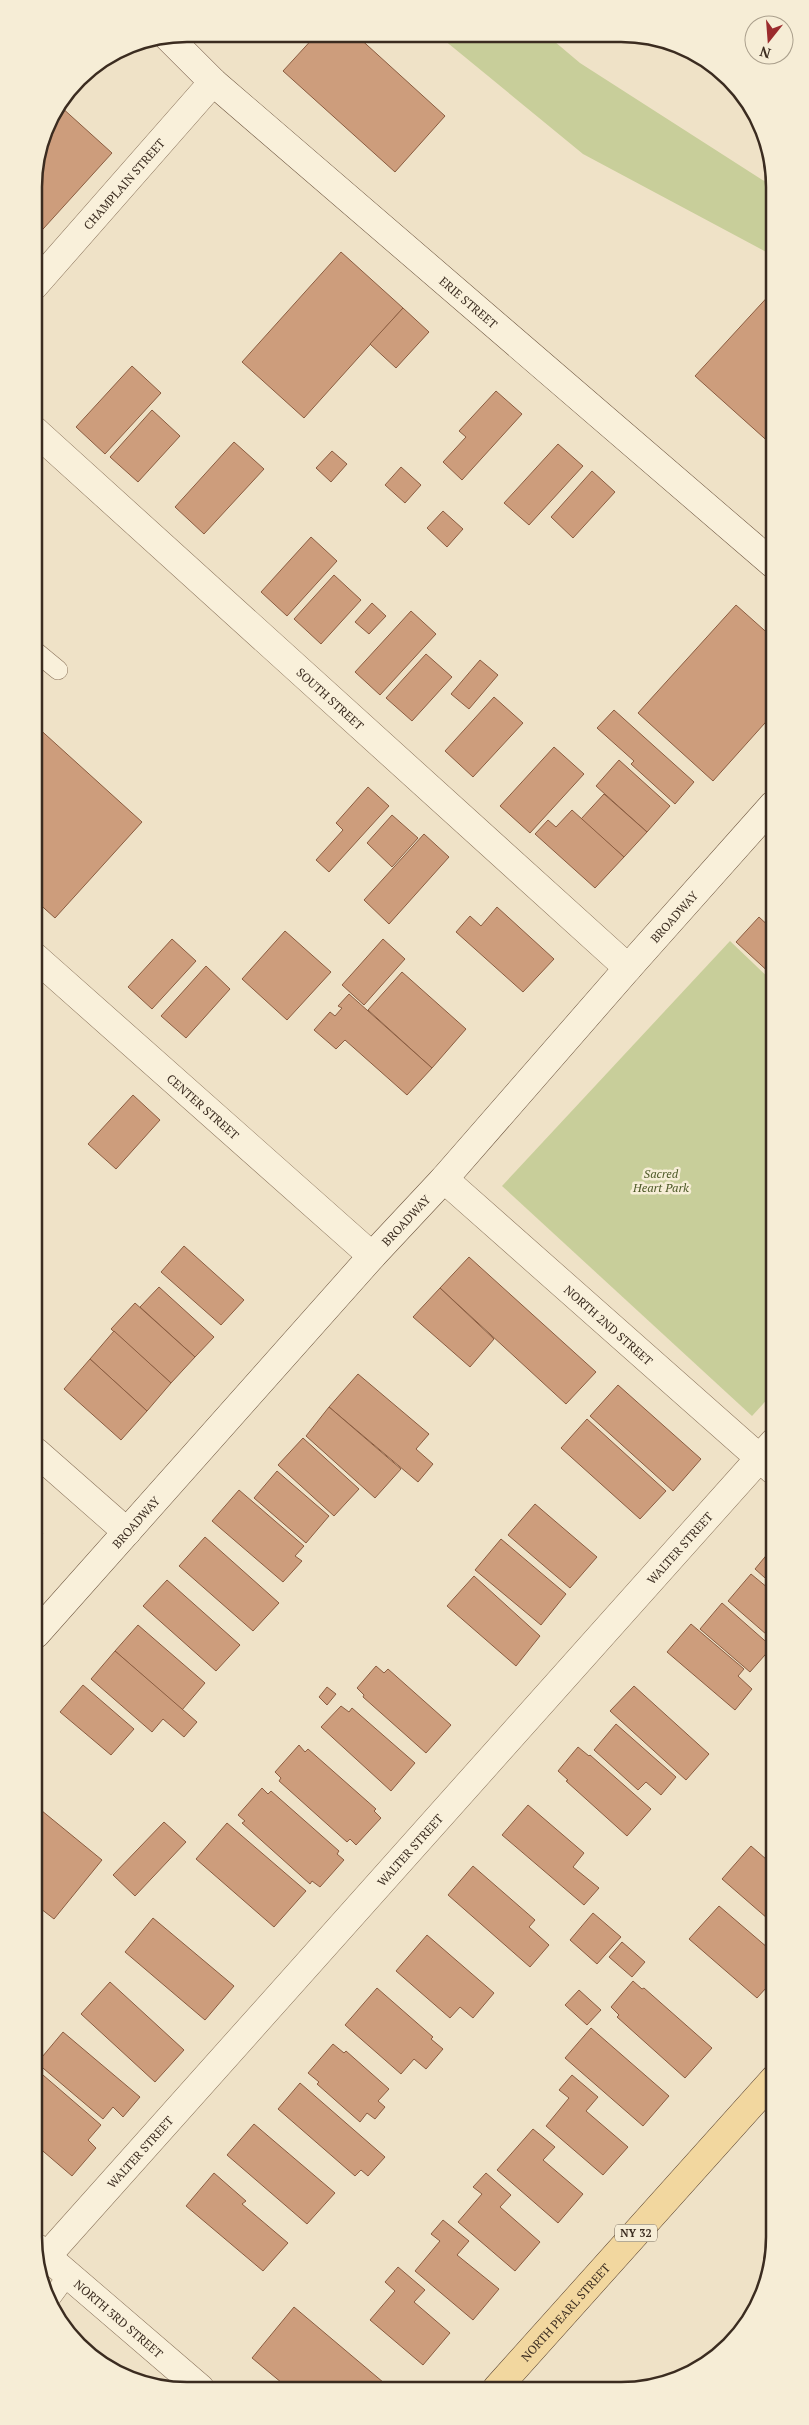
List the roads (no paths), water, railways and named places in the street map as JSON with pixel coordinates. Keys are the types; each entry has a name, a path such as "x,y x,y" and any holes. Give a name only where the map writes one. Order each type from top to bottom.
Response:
{"main road":[{"name":"NORTH PEARL STREET","path":"502,2382 766,2088"}],"street":[{"name":"ERIE STREET","path":"174,44 214,82 766,558"},
{"name":"CHAMPLAIN STREET","path":"43,276 214,82"},
{"name":"SOUTH STREET","path":"43,438 628,968"},
{"name":"BROADWAY","path":"43,1626 372,1256 444,1179 766,813"},
{"name":"CENTER STREET","path":"43,964 372,1256"},
{"name":"NORTH 2ND STREET","path":"444,1179 766,1454"},
{"path":"43,1458 127,1532"},
{"name":"WALTER STREET","path":"44,2249 766,1460"},
{"name":"NORTH 3RD STREET","path":"44,2254 193,2382"}],"lane":[{"path":"43,658 58,670"},
{"path":"54,2294 68,2275"}],"park label":[{"name":"Sacred Heart Park","path":"661,1180"}]}
